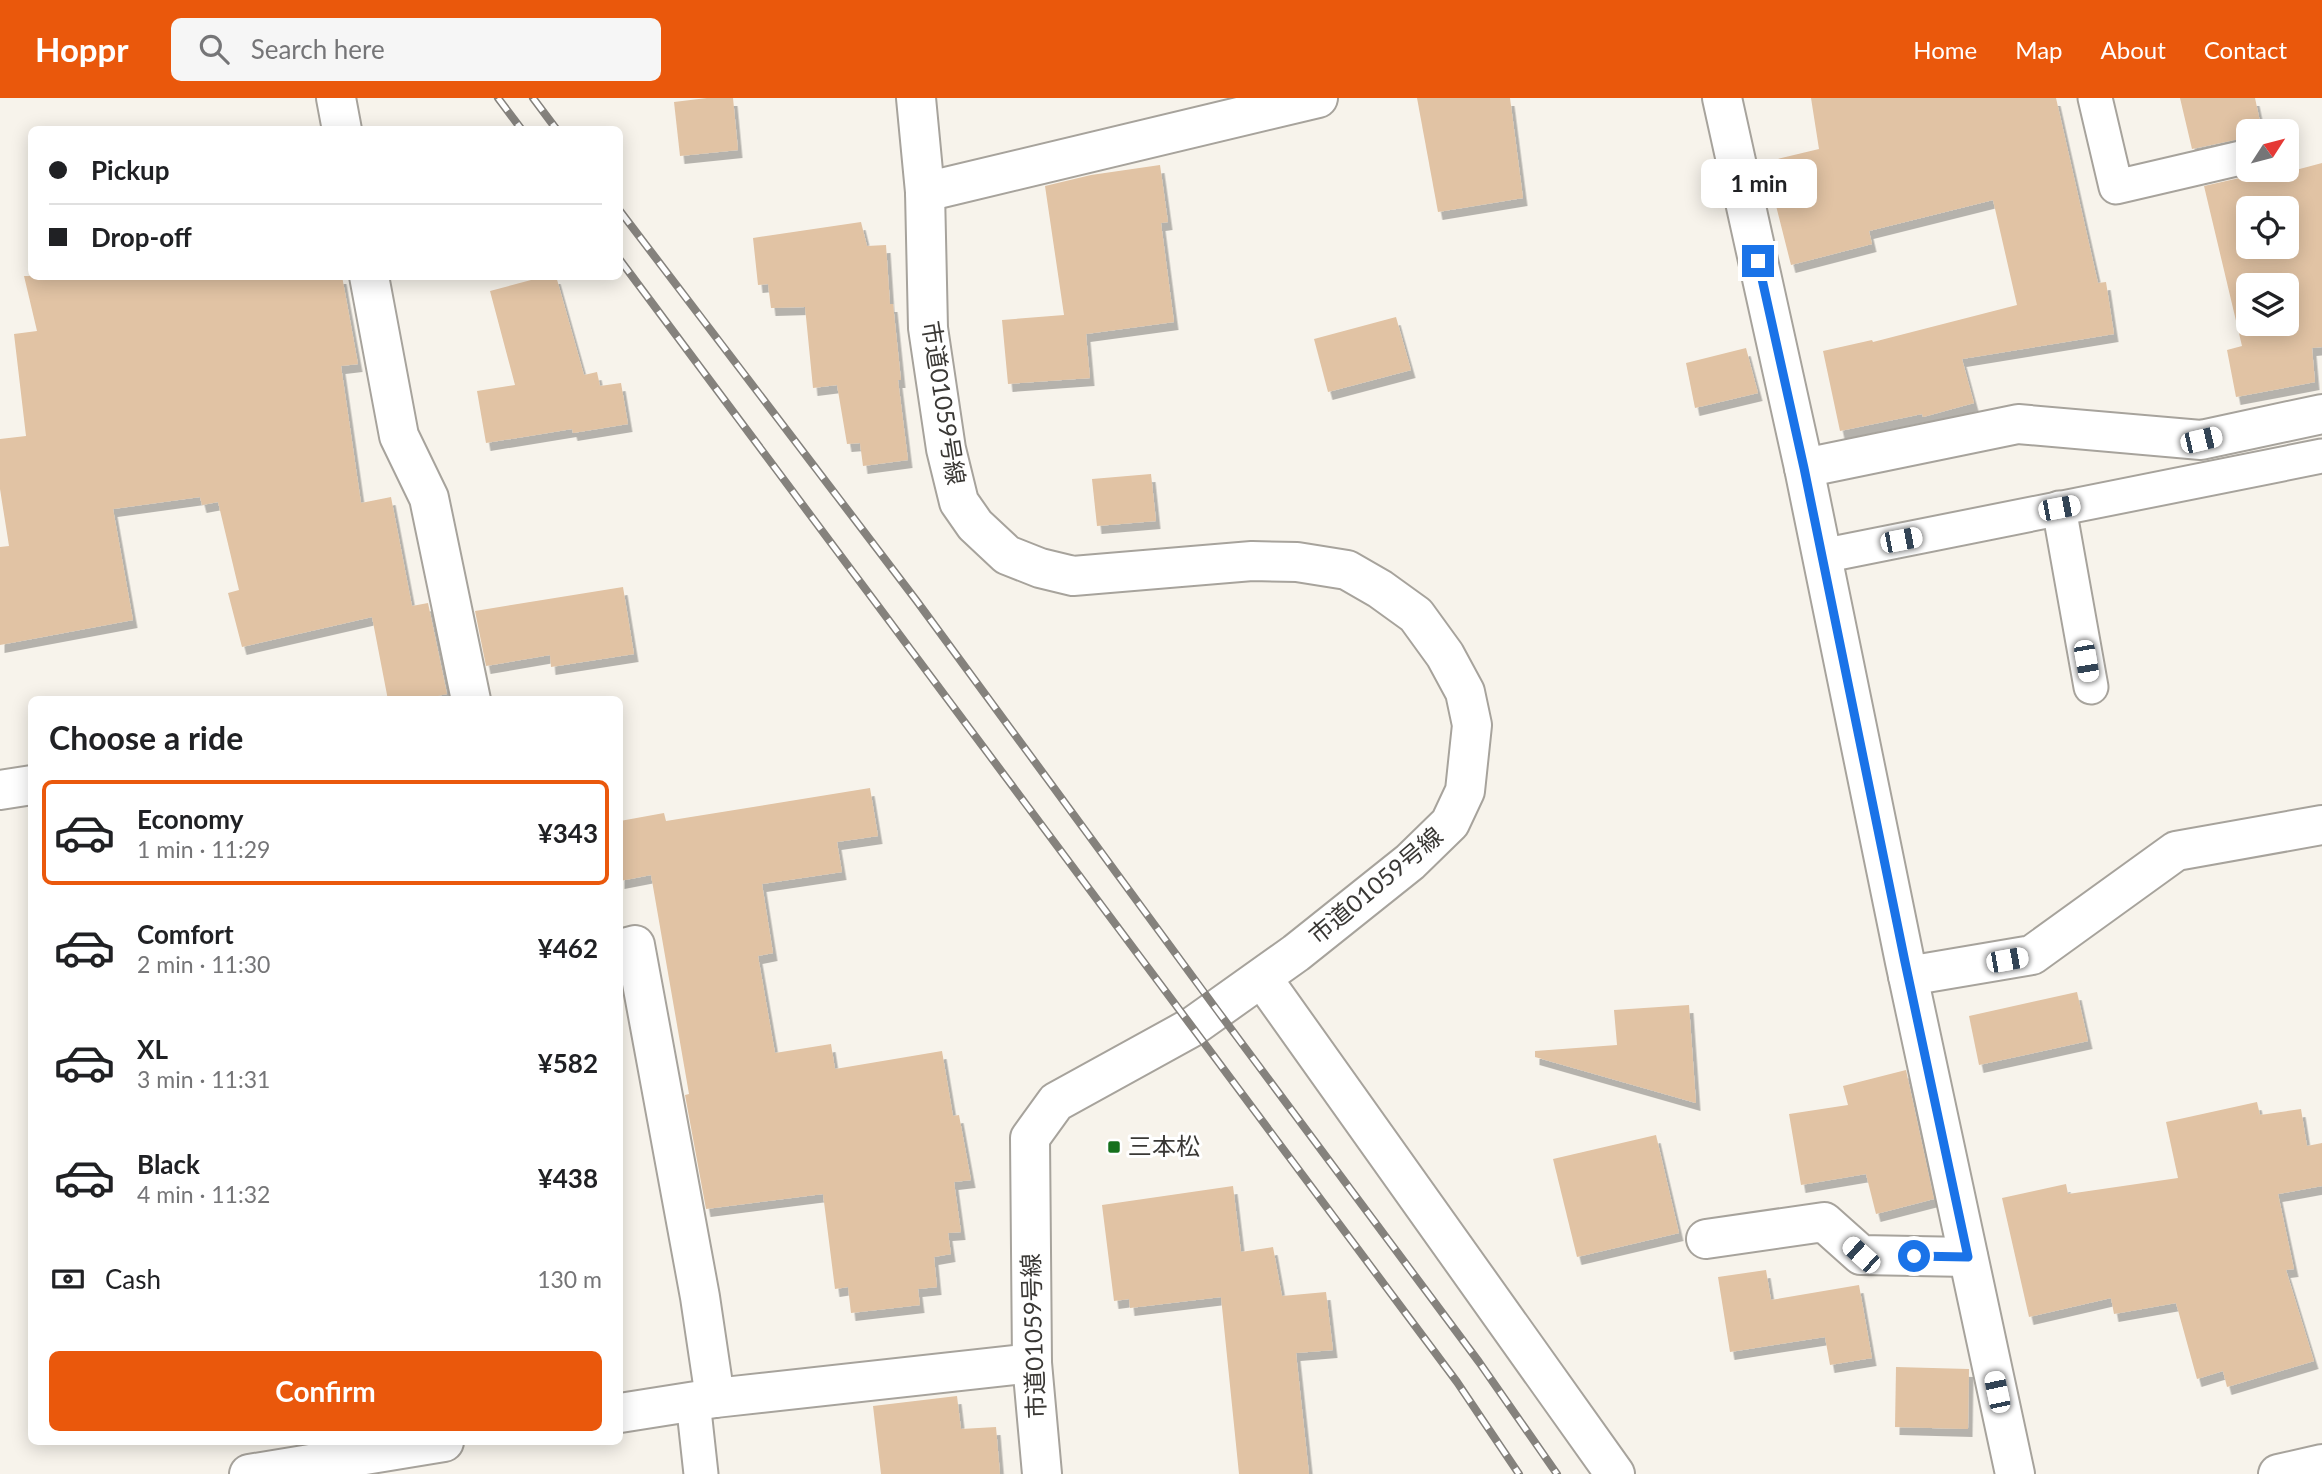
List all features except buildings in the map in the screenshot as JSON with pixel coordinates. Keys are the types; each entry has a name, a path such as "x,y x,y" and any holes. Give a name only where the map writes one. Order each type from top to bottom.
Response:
{"street":[{"path":"336,98 341,126"},
{"name":"市道01059号線","path":"916,98 925,192 928,327 946,449 960,502 975,526 1007,555 1040,568 1073,576 1252,561 1297,562 1347,570 1380,589 1416,615 1445,655 1465,692 1472,724 1465,790 1450,823 1369,896 1262,978 1192,1027 1056,1102 1030,1138 1031,1363 1042,1474"},
{"path":"925,192 1318,98"},
{"path":"1722,98 1804,468 1908,976 2015,1474"},
{"path":"370,280 399,436 429,498 470,696"},
{"path":"1804,468 2018,425 2201,440 2322,414"},
{"path":"0,790 28,786"},
{"path":"1908,976 2032,955 2176,851 2322,825"},
{"path":"623,947 635,945 700,1297 704,1400"},
{"path":"1262,978 1615,1474"},
{"path":"1706,1239 1824,1222 1861,1255 1968,1257"},
{"path":"623,1413 704,1400 1031,1363"},
{"path":"249,1474 426,1445"},
{"path":"2278,1474 2322,1464"}],"lane":[{"path":"2095,98 2116,187 2236,159"},
{"path":"1822,555 2322,456"},
{"path":"2059,508 2091,687"},
{"path":"701,1474 704,1400"}],"railway":[{"path":"498,98 519,126"},
{"path":"533,98 554,126"},
{"path":"623,215 916,600 1479,1362 1557,1474"},
{"path":"623,264 1457,1382 1519,1474"}],"place":[{"name":"三本松","path":"1114,1147"}],"route":[{"path":"1758,261 1804,468 1968,1257 1914,1256"}]}
